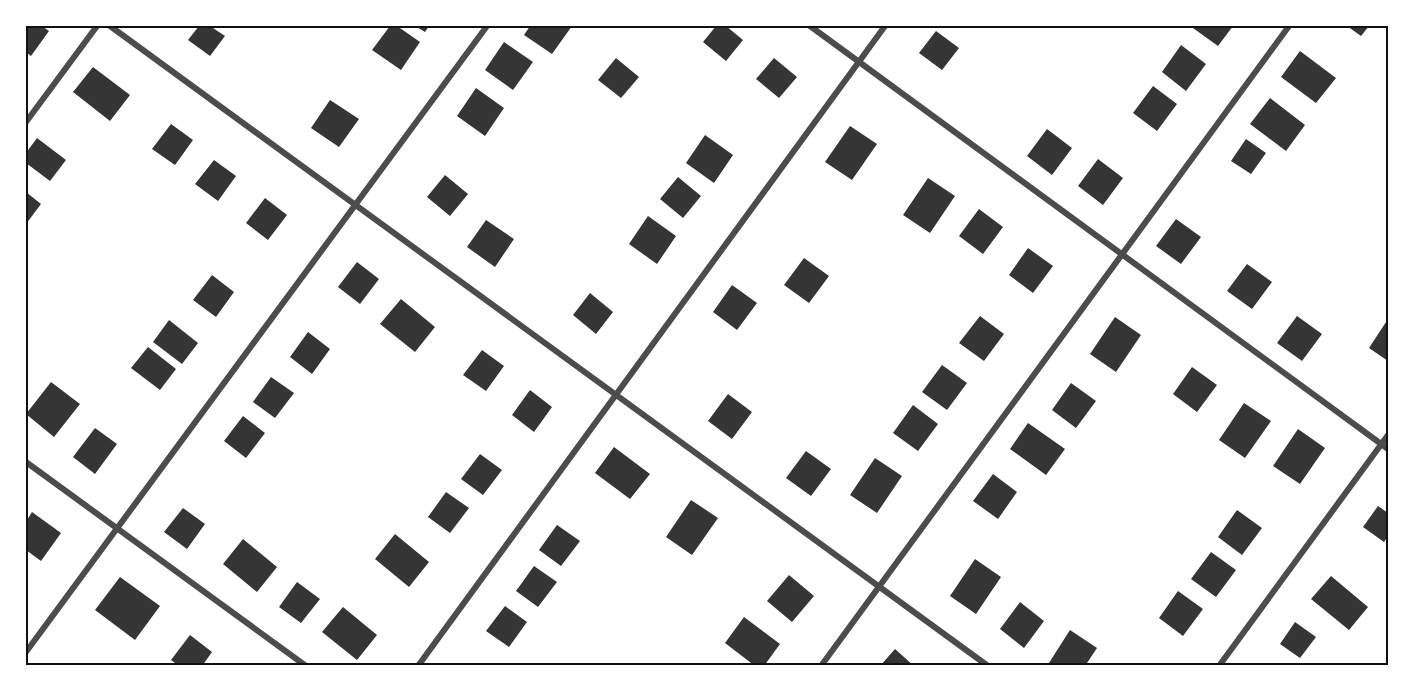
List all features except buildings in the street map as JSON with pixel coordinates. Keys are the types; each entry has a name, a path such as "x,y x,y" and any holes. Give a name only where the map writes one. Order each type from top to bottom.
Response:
{"street":[{"path":"26,122 97,26"},
{"path":"110,26 988,666"},
{"path":"26,652 487,26"},
{"path":"810,26 1389,449"},
{"path":"418,666 885,26"},
{"path":"821,666 1289,26"},
{"path":"1219,666 1389,435"},
{"path":"26,462 306,666"}]}
